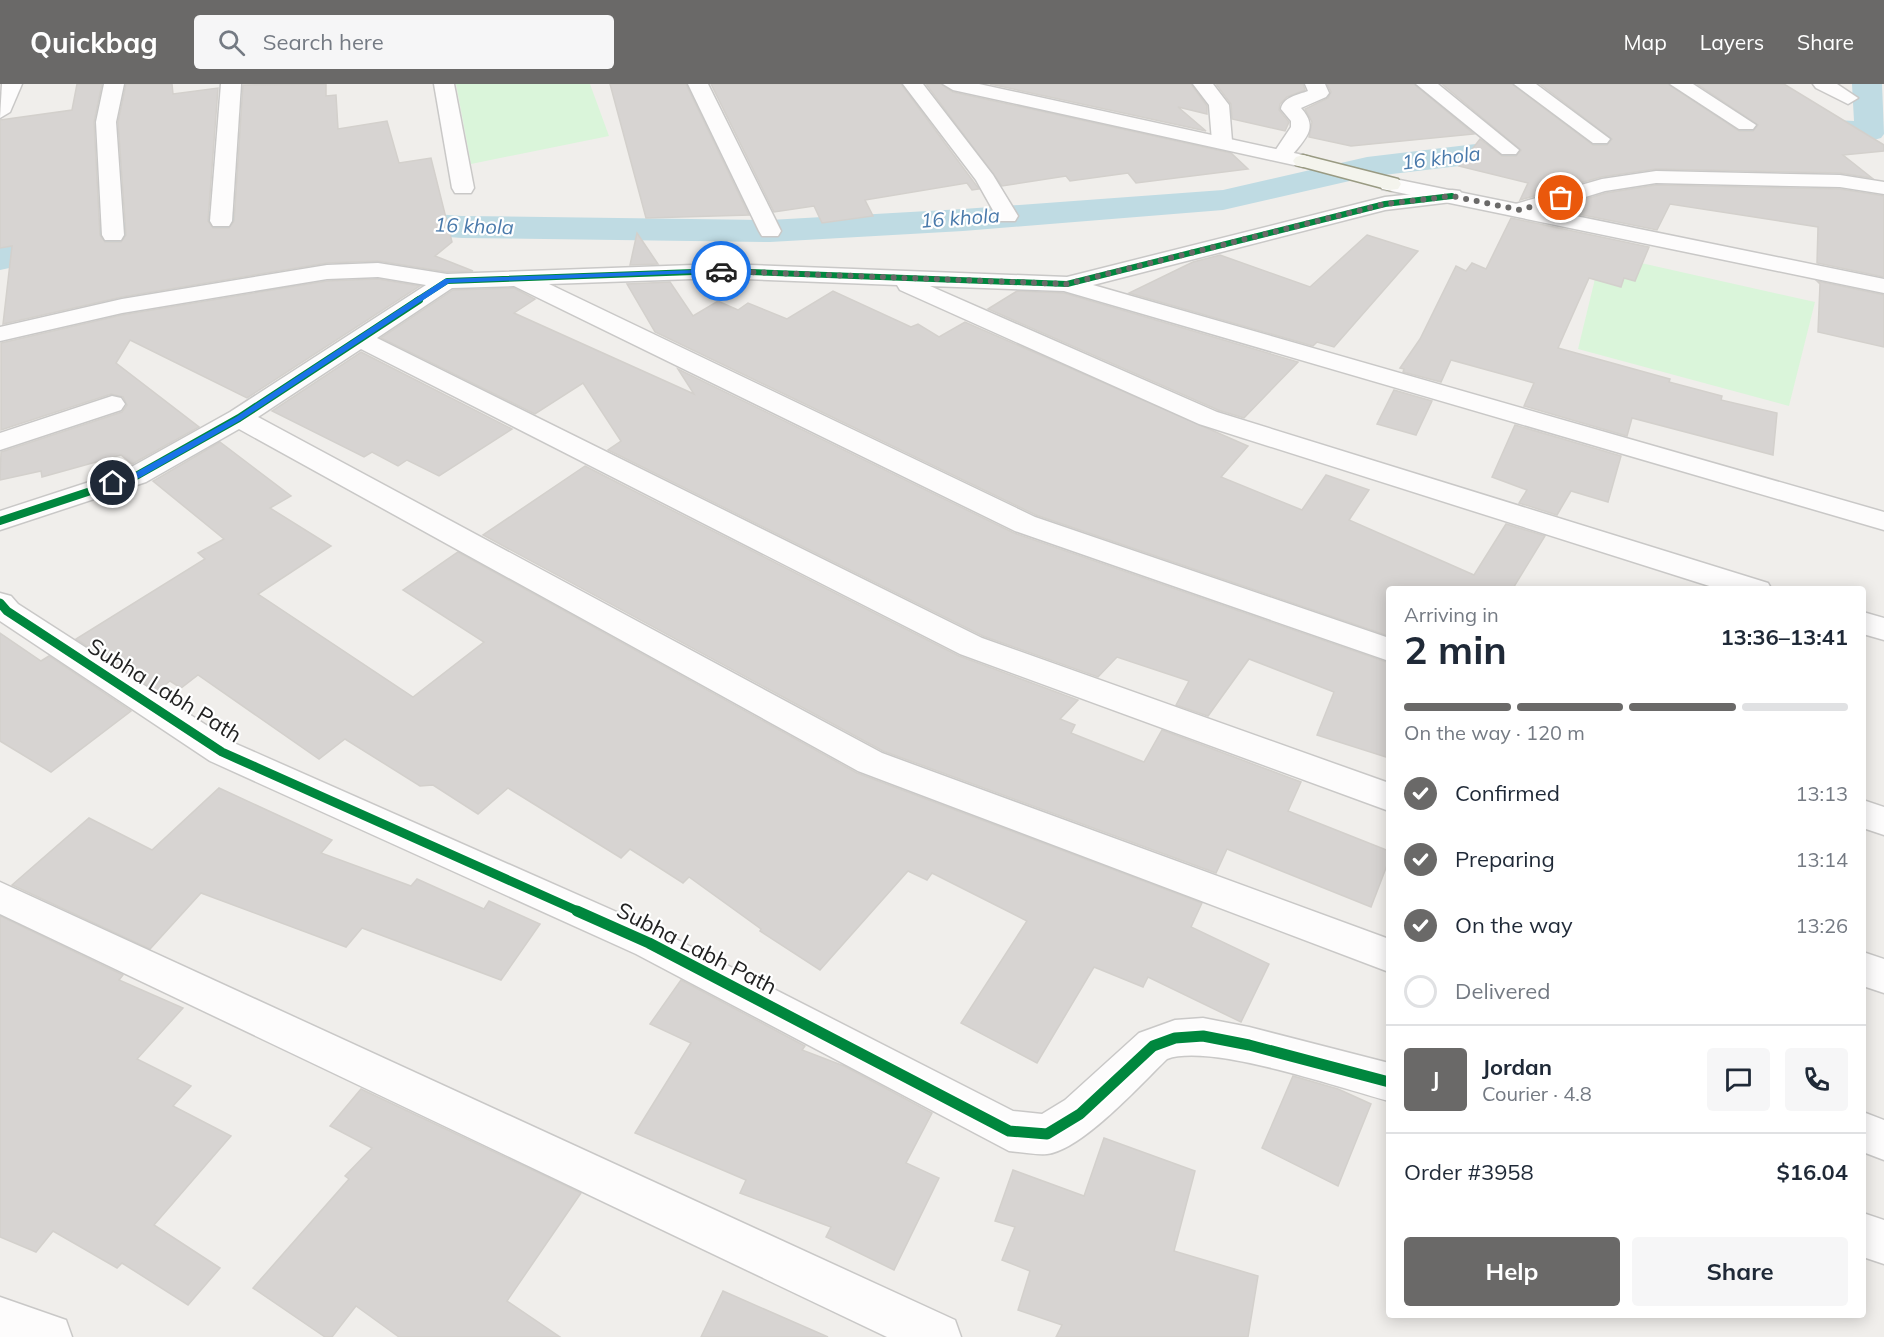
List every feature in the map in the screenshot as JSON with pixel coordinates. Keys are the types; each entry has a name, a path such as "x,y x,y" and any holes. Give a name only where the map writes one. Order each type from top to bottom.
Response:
{"main road":[{"path":"1293,158 1390,184"}],"street":[{"path":"0,112 12,84"},
{"path":"113,236 106,122 114,84"},
{"path":"221,221 231,84"},
{"path":"444,84 464,188"},
{"path":"698,84 770,231"},
{"path":"913,84 986,178 1007,216"},
{"path":"953,84 1293,158 1301,120 1291,109 1291,105 1319,93 1315,84"},
{"path":"1203,84 1219,105 1222,141"},
{"path":"1426,84 1509,150"},
{"path":"1524,84 1600,139"},
{"path":"1680,84 1746,125"},
{"path":"1823,84 1848,98"},
{"path":"1520,210 1602,185 1656,177 1840,181 1884,188"},
{"path":"1390,184 1884,286"},
{"path":"1067,284 1385,204 1452,196"},
{"path":"0,334 122,306 327,272 378,270 447,281 720,271 1067,284 1884,521"},
{"path":"516,278 1025,524 1386,649"},
{"path":"893,279 1208,418 1744,586"},
{"path":"0,521 136,476 239,418 447,281"},
{"path":"358,338 971,646 1386,796"},
{"path":"0,442 112,404"},
{"path":"239,418 870,762 1386,955"},
{"name":"Subha Labh Path","path":"0,603 7,611 222,752 649,943 1009,1131 1047,1134 1080,1114 1153,1046 1175,1038 1203,1036 1249,1045 1386,1081"},
{"path":"1866,623 1884,629"},
{"path":"1866,815 1884,821"},
{"path":"0,897 938,1337"},
{"path":"1866,970 1884,976"},
{"path":"1866,1133 1884,1140"},
{"path":"1866,1236 1884,1242"},
{"path":"0,1320 49,1337"}],"green space":[{"path":"456,84 590,84 609,136 471,164"},
{"path":"1601,254 1815,302 1789,406 1578,349"}],"building":[{"path":"77,84 102,84 94,122 100,235 105,242 121,242 126,235 118,122 126,84 172,84 173,94 218,88 208,221 213,228 229,228 234,221 243,85 326,84 326,96 336,95 338,129 387,121 399,163 431,158 452,242 435,256 473,271 447,272 378,261 327,263 122,297 3,324 12,246 0,248 0,120 72,110"},
{"path":"610,84 686,84 749,215 646,218"},
{"path":"711,84 901,84 979,189 972,190 967,183 865,200 873,216 822,223 814,206 774,212"},
{"path":"926,84 941,84 953,92 1231,153 1248,169 1136,183 1128,173 1070,181 1066,176 1002,186"},
{"path":"990,84 1191,84 1207,106 1207,114 1178,107 1206,131"},
{"path":"1216,84 1303,84 1305,90 1287,97 1280,104 1279,110 1289,122 1285,131 1232,119 1231,104"},
{"path":"1327,84 1414,84 1474,134 1351,146 1309,137 1312,122 1305,109 1328,98 1331,92"},
{"path":"1442,84 1512,84 1593,145 1607,145 1612,139 1540,84 1668,84 1739,131 1753,131 1758,125 1697,84 1784,84 1884,145 1884,151 1843,155 1872,178 1840,173 1656,169 1601,177 1520,200 1528,183 1459,166 1480,139 1502,156 1516,156 1521,150"},
{"path":"1656,185 1840,189 1884,196 1884,277 1817,263 1818,227 1670,204 1657,230 1553,209 1606,193"},
{"path":"1511,218 1649,247 1635,281 1624,278 1621,287 1589,278 1558,348 1670,379 1669,382 1722,396 1721,400 1777,413 1773,455 1632,418 1627,436 1524,406 1534,383 1451,360 1441,382 1403,372 1404,369 1400,368 1420,339 1456,266 1466,271 1472,263 1486,269"},
{"path":"637,233 658,264 630,265"},
{"path":"1367,235 1418,251 1334,347 1317,342 1313,346 1129,293 1193,262 1220,255 1310,287"},
{"path":"378,279 420,286 247,398 130,340 116,363 199,427 132,464 121,455 42,477 41,471 0,480 1,452 122,412 127,405 123,397 111,394 1,430 1,343 122,315 327,281"},
{"path":"1817,281 1884,295 1884,347 1818,332 1820,284"},
{"path":"670,282 693,316 718,301 738,310 748,303 787,319 833,291 911,327 918,324 939,337 965,322 1248,446 1221,477 1302,510 1326,475 1369,490 1349,520 1474,575 1506,524 1545,536 1514,586 1386,586 1386,635 1036,515 655,332 627,284"},
{"path":"514,288 535,299 514,313 694,394 678,369 1014,533 1386,662 1386,757 1317,735 1334,692 1249,659 1208,716 1176,705 1189,681 1117,657 1098,677 983,636 608,450 621,441 583,383 535,414 381,338 453,290"},
{"path":"1017,291 1064,293 1298,362 1244,418 1218,410 988,309"},
{"path":"361,352 512,429 439,476 407,460 398,466 372,452 364,457 272,411"},
{"path":"1394,390 1432,401 1416,435 1377,424"},
{"path":"1515,425 1621,456 1608,502 1571,491 1557,515 1519,503 1527,490 1492,477"},
{"path":"220,442 291,496 270,508 331,546 258,594 413,697 484,642 403,590 458,552 857,773 1202,903 1191,927 1269,964 1241,1022 1148,977 1143,987 1094,967 1037,1063 961,1023 1027,921 932,873 927,880 908,871 820,970 760,931 761,929 689,877 683,883 630,849 621,858 508,788 478,814 433,785 420,786 345,739 319,759 198,675 181,688 170,681 157,691 76,639 205,559 198,553 224,539 153,481"},
{"path":"585,466 959,656 1078,700 1060,719 1075,725 1071,733 1144,762 1162,730 1301,782 1288,811 1386,850 1386,868 1371,907 1227,849 1216,873 883,751 483,535"},
{"path":"0,633 41,661 49,656 131,711 51,772 0,741"},
{"path":"219,788 332,840 321,853 411,886 417,879 484,909 489,901 540,924 501,980 362,928 346,947 201,893 150,949 12,885 89,818 152,850"},
{"path":"0,916 123,975 119,980 183,1008 137,1059 191,1086 173,1106 231,1136 154,1225 220,1268 188,1305 122,1263 117,1268 53,1231 36,1252 0,1237"},
{"path":"681,980 805,1046 802,1050 844,1066 932,1113 906,1163 939,1178 894,1270 826,1237 831,1227 740,1193 746,1180 635,1133 691,1043 650,1024"},
{"path":"1293,1076 1338,1089 1371,1104 1338,1186 1262,1148"},
{"path":"361,1089 581,1193 507,1301 560,1337 399,1337 356,1306 332,1337 325,1337 253,1288 349,1179 345,1176 372,1148 330,1126"},
{"path":"1104,1138 1195,1171 1174,1251 1258,1276 1248,1337 1056,1337 1062,1325 1018,1310 1030,1271 1002,1260 1015,1227 995,1221 1013,1170 1084,1196"},
{"path":"723,1291 828,1337 701,1337"}],"waterway":[{"name":"16 khola","path":"0,259 113,235 221,221 341,218 462,227 770,231 963,220 1223,200 1367,167 1600,139 1746,125 1870,131 1867,84"}],"cycle path":[{"path":"0,521 136,476 239,418 447,281 721,271 1067,284 1385,204 1452,196"},
{"path":"0,603 7,611 222,752 649,943 1009,1131 1047,1134 1080,1114 1153,1046 1175,1038 1203,1036 1249,1045 1386,1081"}],"way so far":[{"path":"721,271 1067,284 1385,204 1452,196 1520,210 1561,198"}],"route":[{"path":"113,483 136,476 239,418 447,281 721,271"}]}
